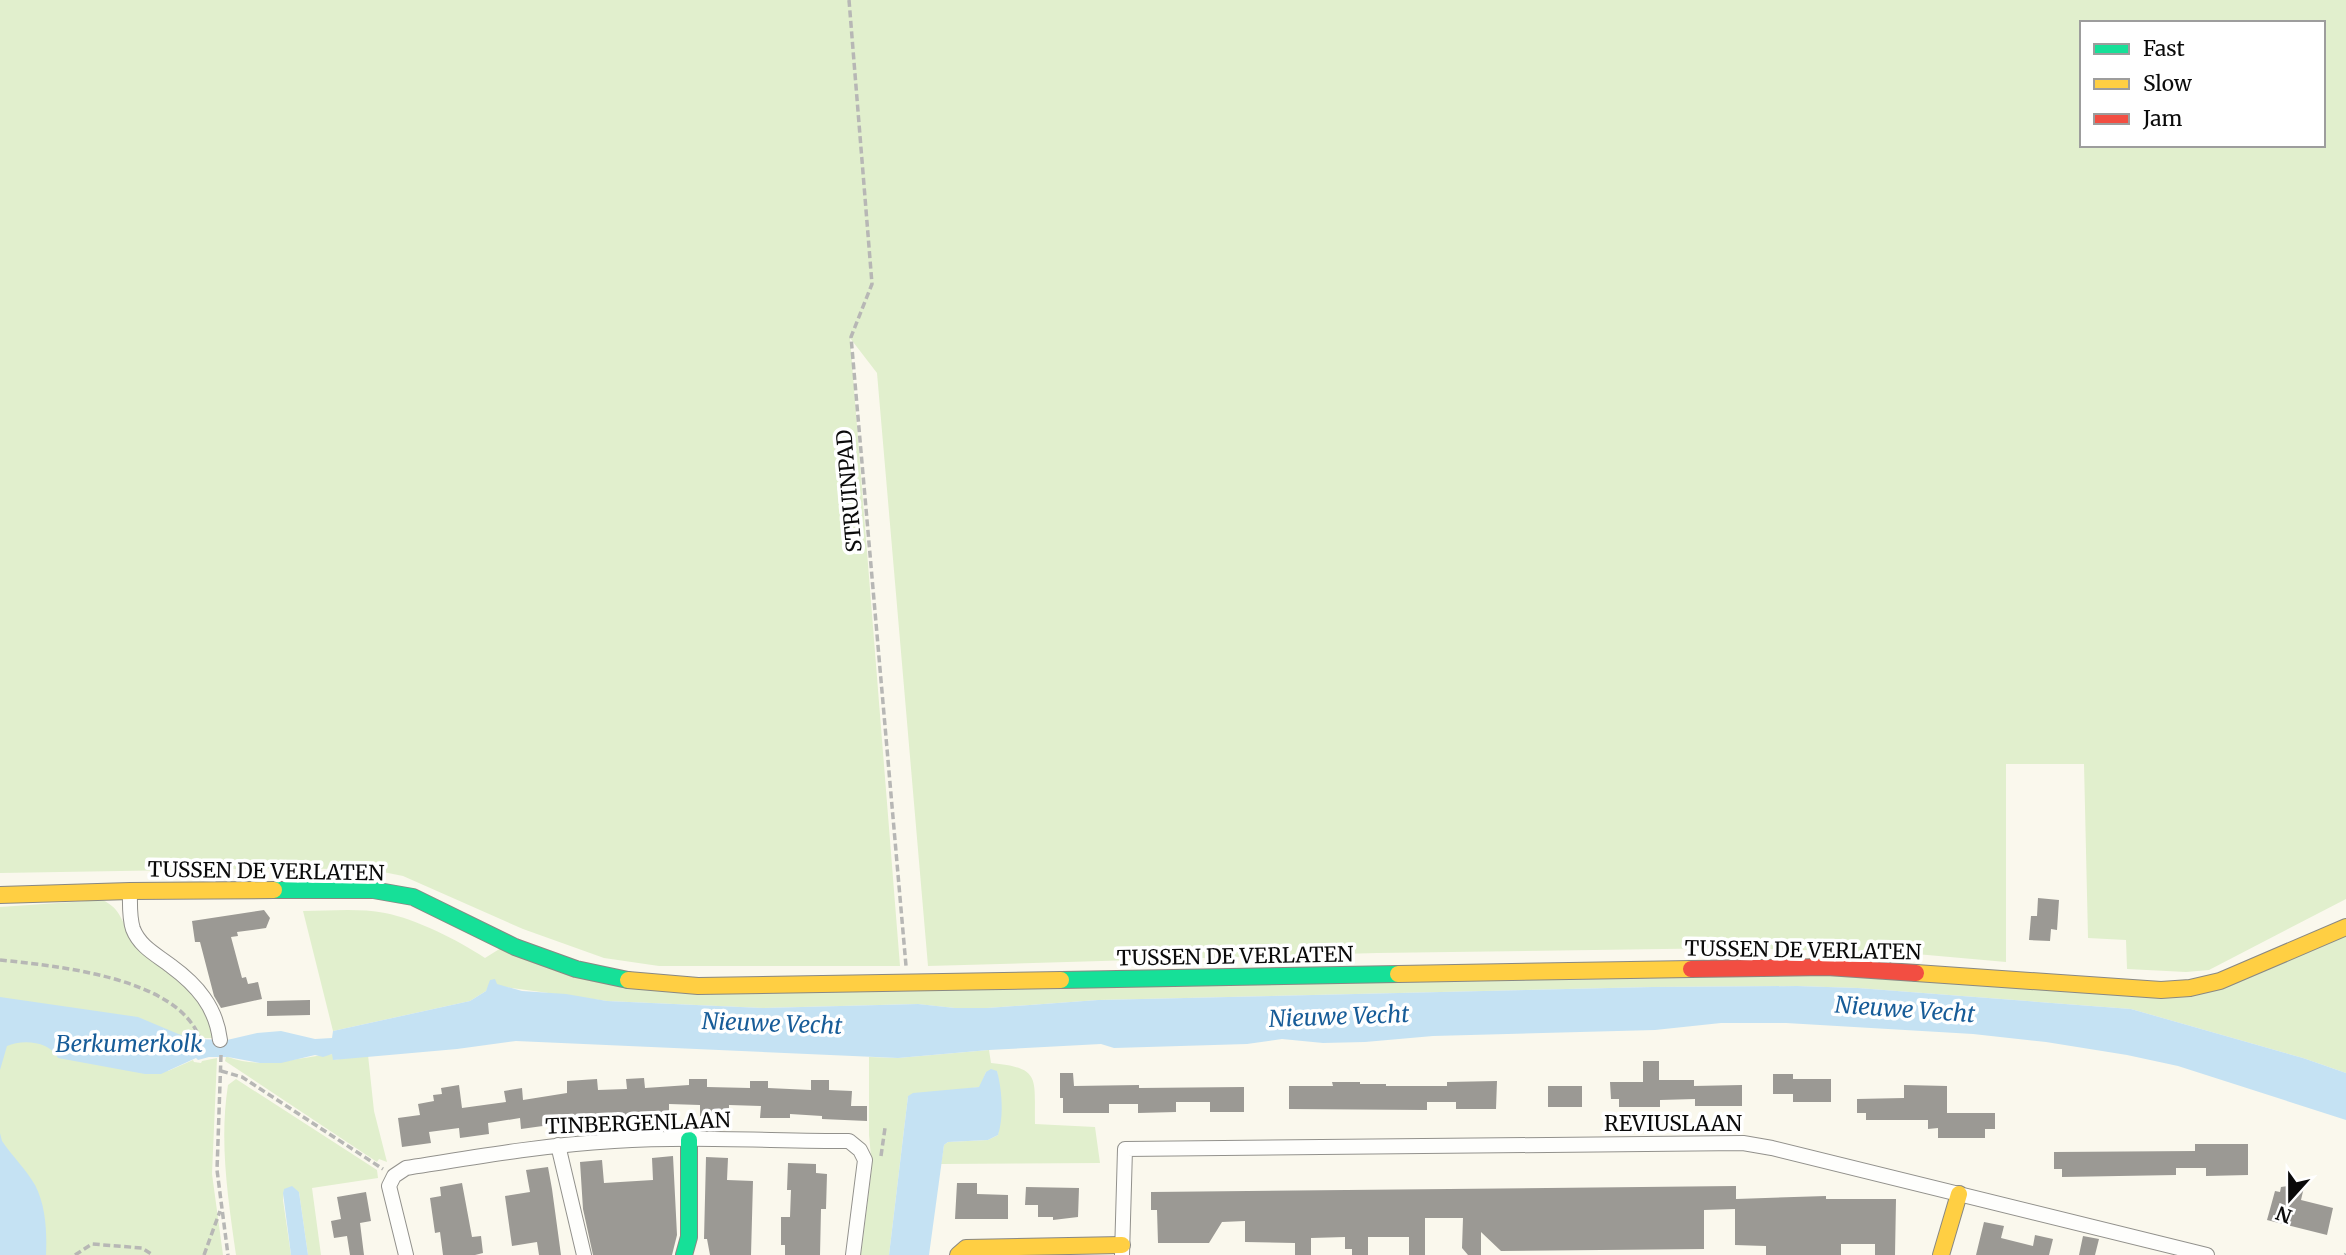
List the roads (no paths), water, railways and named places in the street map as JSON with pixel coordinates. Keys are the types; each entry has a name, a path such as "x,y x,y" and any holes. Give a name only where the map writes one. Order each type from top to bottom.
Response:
{"street":[{"name":"TUSSEN DE VERLATEN","path":"0,895 351,889 391,892 413,897 534,955 576,969 633,981 698,986 1827,967 2161,990 2213,984 2346,927"},
{"path":"130,891 133,929 139,939 146,948 172,966 204,996 219,1025 220,1040"},
{"name":"TINBERGENLAAN","path":"406,1255 389,1186 394,1175 406,1168 558,1145 617,1140 689,1140 849,1142 860,1150 865,1160 853,1255"},
{"path":"684,1255 689,1237 689,1140"},
{"name":"REVIUSLAAN","path":"1122,1250 1125,1149 1743,1143 1959,1194 2160,1249 2207,1255"},
{"path":"558,1145 584,1255"},
{"path":"1941,1255 1959,1194"},
{"path":"958,1255 966,1248 1122,1250"}],"water":[{"path":"495,979 497,984 522,991 566,994 607,1001 763,1008 918,1004 987,1008 1098,1000 1652,987 1858,988 2131,1009 2303,1058 2346,1073 2346,1120 2178,1066 2127,1055 1973,1034 1786,1023 1721,1023 1655,1030 1433,1036 1365,1042 1323,1043 1282,1039 1247,1044 1114,1048 1101,1044 898,1058 516,1041 333,1060 332,1054 323,1057 315,1055 281,1063 260,1063 228,1057 196,1058 161,1074 145,1074 58,1058 49,1048 28,1042 7,1046 0,1070 0,997 138,1017 195,1041 227,1040 281,1031 315,1039 332,1038 333,1031 470,1001 486,991 490,980"},
{"path":"991,1069 997,1071 1001,1094 1002,1112 998,1135 988,1140 948,1142 944,1145 929,1255 889,1255 908,1096 913,1093 979,1087 986,1072"},
{"path":"0,1133 2,1141 39,1193 45,1219 46,1255 0,1255"},
{"path":"292,1186 299,1192 308,1255 291,1255 283,1193 284,1189"}],"water label":[{"name":"Nieuwe Vecht","path":"1905,1009"},
{"name":"Nieuwe Vecht","path":"1339,1016"},
{"name":"Nieuwe Vecht","path":"772,1023"},
{"name":"Berkumerkolk","path":"129,1043"}]}
